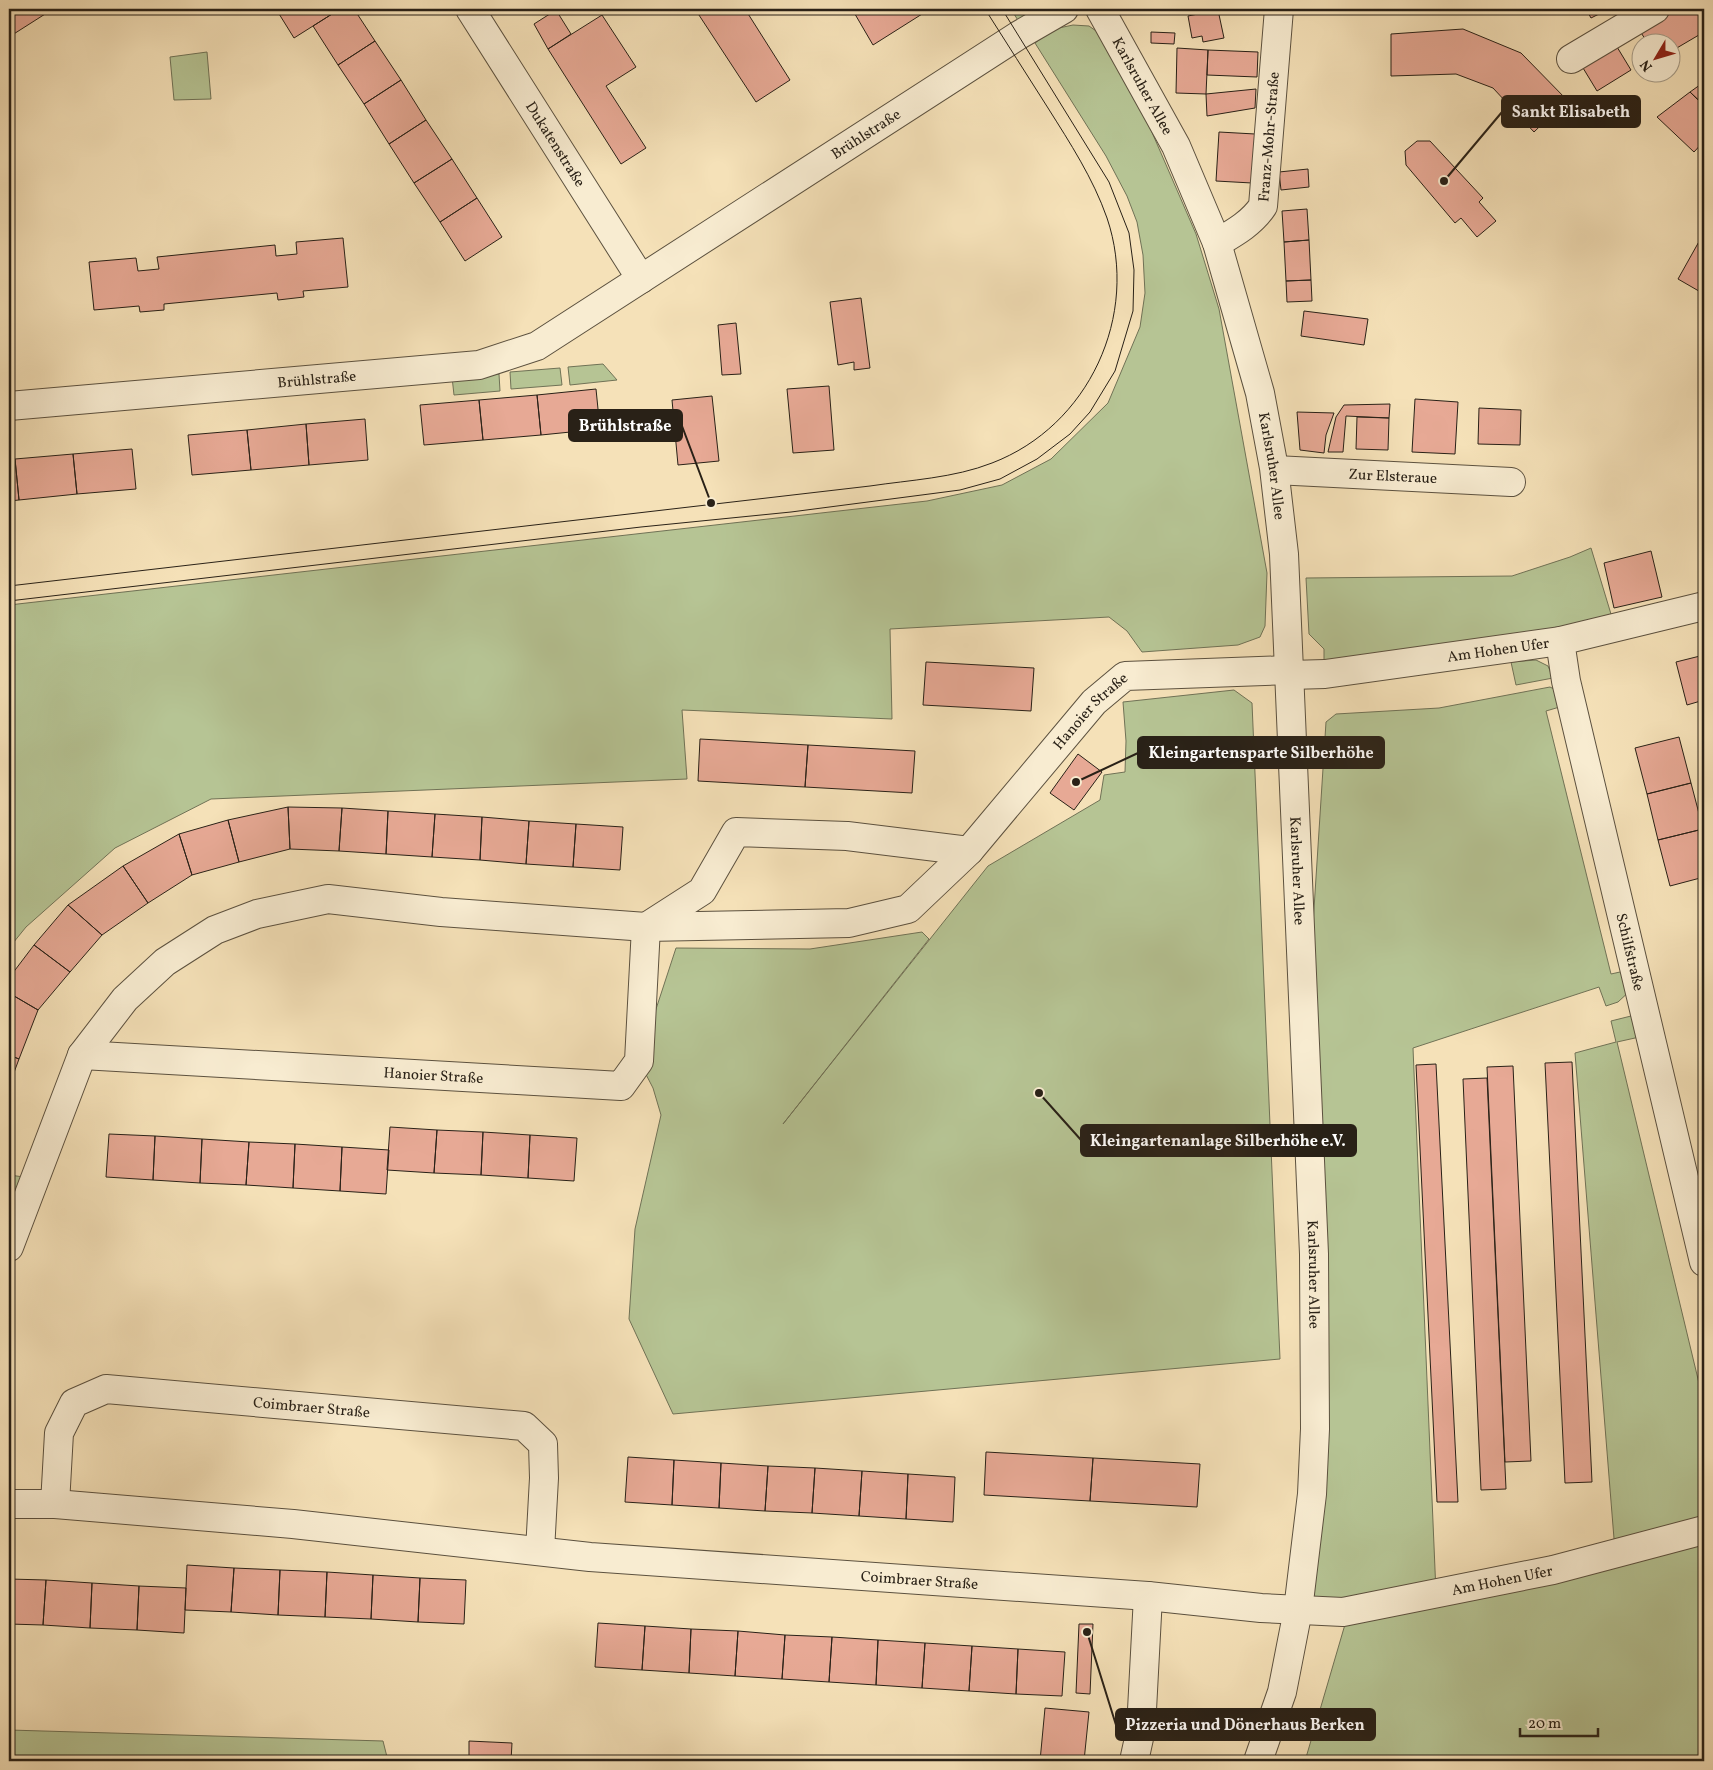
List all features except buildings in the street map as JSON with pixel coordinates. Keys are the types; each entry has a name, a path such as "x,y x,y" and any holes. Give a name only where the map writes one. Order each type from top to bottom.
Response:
{"street":[{"name":"Dukatenstraße","path":"470,9 641,279"},
{"name":"Brühlstraße","path":"9,406 479,365 537,346 1019,35 1064,9"},
{"name":"Karlsruher Allee","path":"1100,9 1176,146 1217,243 1260,393 1275,470 1284,554 1314,1254 1315,1429 1312,1494 1298,1610 1282,1692 1258,1761"},
{"name":"Franz-Mohr-Straße","path":"1217,243 1242,228 1258,214 1262,206 1279,9"},
{"path":"1571,59 1655,9"},
{"name":"Zur Elsteraue","path":"1275,470 1511,482"},
{"name":"Am Hohen Ufer","path":"1289,673 1325,674 1560,640 1704,606"},
{"name":"Schilfstraße","path":"1560,640 1566,681 1704,1262"},
{"name":"Hanoier Straße","path":"9,1247 82,1055 125,999 165,962 215,930 257,914 328,899 441,912 646,927 849,923 908,909 969,851 1094,702 1125,676 1289,673"},
{"path":"646,927 702,891 736,832 847,836 969,851"},
{"name":"Hanoier Straße","path":"82,1055 621,1086 639,1061 646,927"},
{"name":"Coimbraer Straße","path":"54,1504 59,1433 74,1404 106,1389 524,1426 543,1444 544,1478 540,1551"},
{"name":"Coimbraer Straße","path":"9,1504 54,1504 293,1524 600,1558 1148,1596 1298,1610"},
{"name":"Am Hohen Ufer","path":"1298,1610 1343,1612 1553,1570 1704,1530"},
{"path":"1134,1761 1141,1729 1148,1596"}],"green space":[{"path":"1011,9 1039,9 1019,22"},
{"path":"1073,25 1089,26 1099,33 1138,100 1196,234 1219,309 1267,573 1265,626 1260,637 1238,645 1142,652 1127,631 1109,617 890,629 892,719 682,710 687,779 211,799 115,848 26,927 9,948 9,605 927,501 1002,485 1051,459 1108,403 1140,327 1145,293 1143,255 1137,222 1127,196 1106,156 1035,43 1054,29"},
{"path":"207,52 211,99 174,100 170,57"},
{"path":"603,364 617,380 570,385 568,367"},
{"path":"560,368 562,385 511,389 510,372"},
{"path":"499,374 500,391 454,395 452,377"},
{"path":"1591,548 1614,624 1324,662 1324,649 1309,634 1306,578 1512,576"},
{"path":"1536,660 1548,666 1553,678 1516,685 1511,662"},
{"path":"1550,687 1558,691 1563,706 1546,711 1611,974 1629,970 1632,989 1618,1002 1606,1006 1599,987 1413,1048 1436,1593 1298,1610 1312,1495 1305,1049 1326,722 1336,714 1439,708"},
{"path":"1234,690 1252,703 1280,1359 673,1414 629,1319 635,1229 661,1115 653,1088 639,1061 676,948 810,949 922,932 929,939 783,1124 988,866 1100,800 1104,775 1125,772 1126,741 1123,702"},
{"path":"1631,1016 1639,1021 1644,1036 1617,1042 1704,1404 1704,1519 1615,1551 1575,1053 1616,1042 1611,1021"},
{"path":"9,1175 24,1177 9,1218"},
{"path":"1704,1530 1704,1761 1305,1761 1346,1621"},
{"path":"9,1730 383,1741 388,1761 9,1761"}],"tram line":[{"path":"9,586 916,480 977,468 992,463 1026,446 1056,423 1080,395 1098,363 1111,328 1117,292 1116,255 1107,218 1088,175 1065,134 985,9"},
{"path":"9,601 641,527 791,512 960,490 1000,479 1037,459 1070,434 1090,412 1115,371 1133,311 1134,270 1129,233 1109,182 1002,9"}],"place":[{"name":"Sankt Elisabeth","path":"1444,181"},
{"name":"Brühlstraße","path":"711,503"},
{"name":"Kleingartensparte Silberhöhe","path":"1076,782"},
{"name":"Kleingartenanlage Silberhöhe e.V.","path":"1039,1093"},
{"name":"Pizzeria und Dönerhaus Berken","path":"1087,1632"}]}
